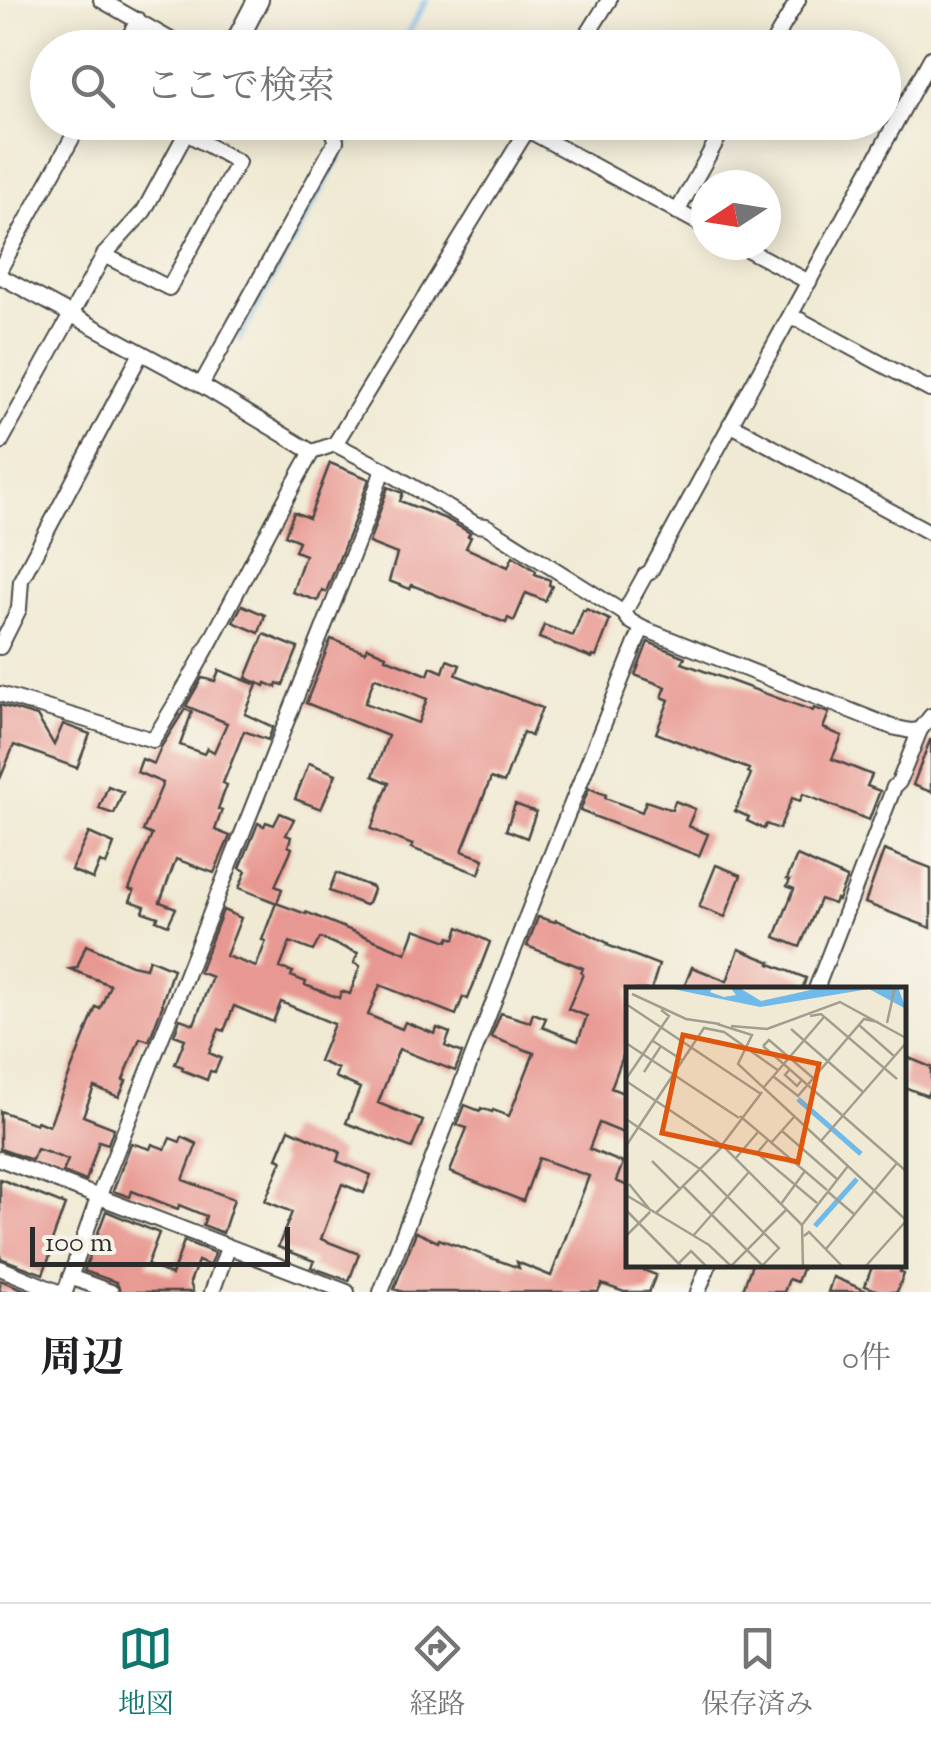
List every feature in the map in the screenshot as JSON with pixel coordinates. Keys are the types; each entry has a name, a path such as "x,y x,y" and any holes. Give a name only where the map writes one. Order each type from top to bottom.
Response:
{"street":[{"path":"101,0 155,30"},
{"path":"242,30 258,0"},
{"path":"590,30 609,0"},
{"path":"780,30 798,0"},
{"path":"133,30 138,20"},
{"path":"901,113 931,58"},
{"path":"72,140 0,272 312,452"},
{"path":"0,443 104,254 144,211 182,140"},
{"path":"104,254 168,288 238,162 206,140"},
{"path":"201,385 336,140"},
{"path":"0,694 154,740 312,452 335,444 521,140"},
{"path":"554,140 691,219"},
{"path":"677,212 718,140"},
{"path":"624,613 886,140"},
{"path":"767,260 809,282"},
{"path":"788,318 800,320 930,390 931,387"},
{"path":"0,647 20,609 21,580 141,353"},
{"path":"730,424 931,533"},
{"path":"335,444 476,525 486,526 642,628 892,727 911,731 928,720"},
{"path":"0,1268 62,1292 70,1276 384,469"},
{"path":"381,1292 642,628"},
{"path":"817,987 894,787 928,720"},
{"path":"0,1159 346,1292"},
{"path":"212,1292 228,1248"},
{"path":"698,1292 708,1267"},
{"path":"70,1276 112,1292"}],"building":[{"path":"330,463 369,479 326,592 322,590 318,601 292,592 305,555 295,551 299,541 285,535 294,512 309,518"},
{"path":"388,487 403,493 400,501 470,533 466,548 508,567 513,556 535,574 550,580 552,586 545,601 526,593 514,621 508,618 506,623 412,585 410,589 389,581 397,554 369,543"},
{"path":"242,605 265,615 259,633 233,622"},
{"path":"586,609 610,620 596,657 539,638 544,625 573,636"},
{"path":"264,634 298,648 283,685 265,686 246,678"},
{"path":"331,639 365,652 367,647 428,675 431,667 443,672 447,660 460,665 456,675 542,708 531,736 523,732 504,783 491,778 462,851 484,859 479,874 371,829 389,783 373,776 388,736 306,703","holes":["376,678 427,699 418,723 365,703"]},
{"path":"648,642 685,657 682,663 813,711 814,708 829,713 823,728 842,736 832,759 872,775 867,786 880,791 869,820 803,794 800,801 792,798 779,829 766,824 764,829 747,821 749,817 735,811 751,774 749,769 656,733 669,700 662,697 666,687 635,675"},
{"path":"219,670 257,685 245,714 273,727 268,740 244,731 223,783 227,785 215,830 230,836 214,873 176,859 160,902 176,908 168,925 143,912 145,906 130,901 134,891 129,889 152,835 143,831 163,783 137,772 142,759 154,764 185,709 192,712 180,745 204,754 207,748 214,752 227,723 186,706 202,678 215,681"},
{"path":"0,705 37,716 54,745 63,724 90,734 77,768 14,745 0,779"},
{"path":"931,740 931,792 913,785"},
{"path":"309,763 336,774 321,809 295,799"},
{"path":"108,786 123,792 114,814 99,809"},
{"path":"589,788 642,812 646,801 672,810 675,801 695,809 688,826 708,834 699,856 580,811"},
{"path":"515,804 536,812 527,838 506,830"},
{"path":"280,813 294,819 286,835 291,837 288,846 292,848 275,886 282,889 277,903 239,888 246,871 240,868 258,823 274,825"},
{"path":"89,833 114,844 106,865 100,862 93,879 71,870"},
{"path":"884,850 931,868 931,928 865,903"},
{"path":"797,856 847,878 834,904 820,899 800,947 775,937 794,889 787,886 787,879"},
{"path":"716,865 741,875 725,917 699,907"},
{"path":"336,873 372,887 368,903 329,891"},
{"path":"276,903 406,953 415,929 448,941 450,937 455,939 459,927 490,942 468,999 463,997 456,1015 380,985 368,1015 402,1029 405,1022 435,1034 437,1028 450,1033 445,1046 462,1053 455,1071 399,1049 378,1103 423,1121 412,1148 346,1123 360,1088 335,1077 338,1069 319,1061 334,1024 281,1002 273,1022 234,1006 209,1053 221,1058 207,1080 175,1064 185,1039 174,1035 180,1019 194,1024 212,977 199,972 223,910 241,918 226,956 256,967 266,941 262,940","holes":["320,938 358,953 354,963 360,966 350,994 341,991 339,998 305,985 306,982 291,976 293,972 280,968 290,942 313,951"]},
{"path":"538,917 556,920 659,965 652,987 626,987 626,1048 611,1088 626,1094 626,1134 599,1123 589,1149 623,1163 616,1181 626,1185 626,1267 656,1275 649,1292 624,1292 602,1284 598,1292 394,1289 416,1232 551,1276 589,1176 539,1158 523,1201 450,1172 467,1128 457,1125 465,1105 509,1116 534,1053 491,1037 501,1013 530,1022 533,1013 546,1018 542,1027 578,1041 587,1016 568,1009 583,968 527,946"},
{"path":"86,945 131,965 146,968 149,959 173,969 149,1041 140,1038 119,1097 94,1087 83,1116 114,1128 108,1144 99,1141 86,1181 63,1172 68,1160 37,1149 32,1160 0,1149 0,1111 49,1126 96,1007 100,1009 110,985 70,969 77,968"},
{"path":"739,949 806,978 803,987 684,987 692,967 727,981"},
{"path":"906,1057 931,1067 927,1096 906,1088"},
{"path":"289,1129 340,1152 337,1161 371,1175 364,1193 342,1184 321,1239 359,1254 349,1281 311,1267 314,1261 278,1247 292,1212 265,1201 282,1160 277,1158"},
{"path":"182,1137 197,1144 183,1180 234,1199 223,1233 203,1225 206,1216 179,1205 178,1209 132,1191 130,1197 113,1191 131,1143 165,1149 170,1138 180,1142"},
{"path":"0,1179 65,1205 43,1274 0,1258"},
{"path":"106,1211 159,1233 147,1265 172,1275 184,1241 215,1253 210,1266 198,1261 190,1282 193,1292 121,1292 116,1282 84,1271"},
{"path":"751,1267 803,1267 797,1282 789,1279 784,1292 742,1292"},
{"path":"872,1267 902,1267 900,1272 904,1274 897,1292 865,1286"},
{"path":"833,1277 869,1292 828,1292"},
{"path":"0,1280 30,1292 0,1292"}],"waterway":[{"path":"410,30 426,0"},
{"path":"239,339 348,140"}]}
